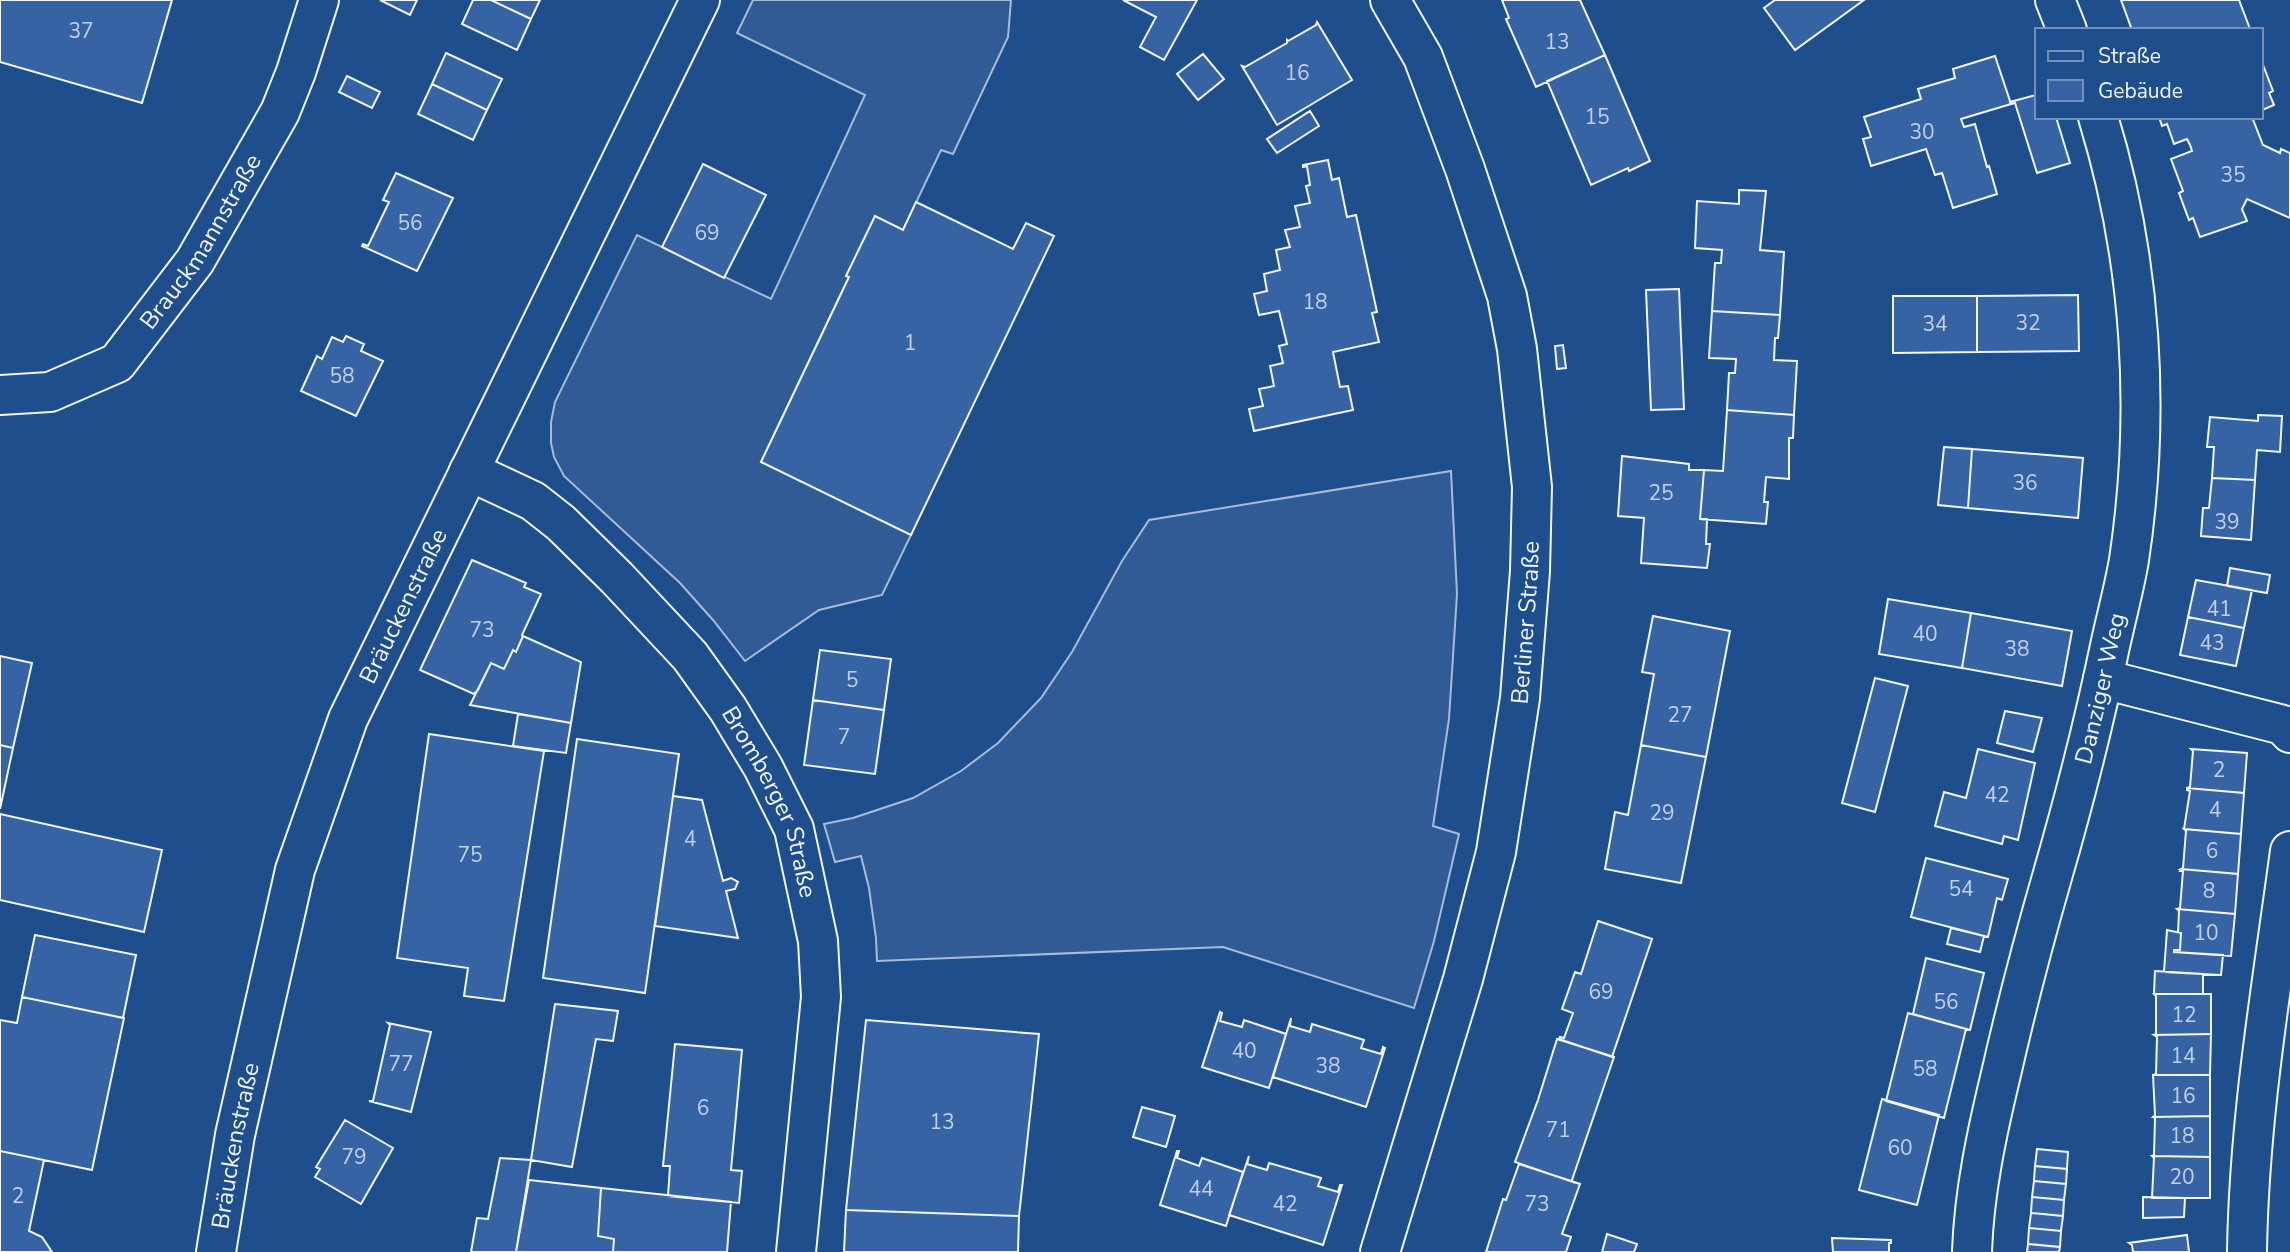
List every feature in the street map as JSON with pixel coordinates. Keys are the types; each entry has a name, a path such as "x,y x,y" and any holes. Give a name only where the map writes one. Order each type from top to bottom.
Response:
{"street":[{"name":"Brauckmannstraße","path":"0,395 50,391 117,363 195,261 280,112 319,0"},
{"name":"Bräuckenstraße","path":"216,1252 235,1135 295,870 348,719 700,0"},
{"name":"Berliner Straße","path":"1380,1252 1459,992 1496,852 1520,698 1530,571 1532,487 1517,349 1507,296 1465,169 1423,57 1390,0"},
{"path":"2055,0 2066,28"},
{"name":"Danziger Weg","path":"1972,1252 1972,1227 1988,1128 2026,965 2053,873 2103,679 2129,561 2141,399 2134,278 2111,161 2099,119"},
{"name":"Bromberger Straße","path":"469,471 533,501 561,523 690,656 728,709 763,766 794,829 818,941 821,997 796,1252"},
{"path":"2103,679 2283,725 2290,733"},
{"path":"2247,1252 2248,1197 2260,1058 2290,851"}],"shaded area":[{"path":"753,0 1011,0 1008,37 953,154 941,150 903,230 875,216 761,462 911,535 882,595 819,610 745,661 680,583 564,476 554,457 551,422 555,402 637,235 771,299 865,95 737,33"},
{"path":"1451,471 1457,594 1449,719 1433,826 1459,834 1434,941 1414,1008 1223,947 877,961 869,888 861,856 835,862 824,824 853,818 913,798 961,771 998,743 1041,698 1072,652 1122,561 1149,520"}],"building":[{"path":"0,0 172,0 142,103 0,62"},
{"path":"380,0 417,0 410,15"},
{"path":"473,0 491,0 531,19 517,50 462,24"},
{"path":"491,0 540,0 531,19"},
{"path":"1123,0 1197,0 1164,60 1140,47 1156,17"},
{"path":"1502,0 1580,0 1605,55 1536,87 1506,19 1509,18"},
{"path":"1775,0 1864,0 1795,50 1764,8"},
{"path":"2121,0 2239,0 2250,28 2131,28"},
{"path":"1317,22 1352,80 1277,125 1242,66 1245,67 1287,43 1287,40"},
{"path":"446,53 502,79 487,110 432,84"},
{"path":"1203,54 1224,79 1198,100 1177,74"},
{"path":"1605,55 1650,161 1591,185 1547,81"},
{"path":"1995,56 2011,104 1961,119 1964,127 1975,124 1997,194 1953,208 1942,173 1935,175 1926,149 1871,166 1863,139 1871,137 1864,117 1921,99 1918,89 1955,78 1953,69"},
{"path":"2262,62 2273,91 2269,93 2274,105 2262,110"},
{"path":"347,76 380,92 372,108 339,92"},
{"path":"432,84 487,110 473,140 418,114"},
{"path":"2035,95 2035,119 2057,119 2070,163 2037,173 2015,103 2010,102"},
{"path":"1310,111 1319,126 1277,153 1267,139"},
{"path":"2160,119 2253,119 2263,145 2280,153 2281,149 2290,153 2290,218 2247,199 2242,209 2247,221 2200,237 2193,218 2189,220 2179,193 2183,191 2171,159 2192,151 2190,145 2187,139 2174,144 2167,124 2162,126"},
{"path":"1328,160 1332,180 1339,178 1347,217 1356,215 1377,312 1372,313 1379,342 1333,352 1340,387 1348,386 1353,410 1254,431 1249,409 1263,406 1259,389 1274,386 1270,366 1283,363 1279,346 1287,344 1279,311 1259,315 1254,294 1267,291 1264,274 1280,270 1276,250 1290,247 1285,230 1300,227 1295,206 1310,203 1306,186 1310,185 1307,166 1303,165"},
{"path":"703,164 766,195 724,278 662,247"},
{"path":"396,173 453,198 417,271 362,246 368,246 389,202 383,200"},
{"path":"1739,190 1766,191 1760,250 1784,252 1780,315 1712,311 1715,263 1721,263 1722,250 1695,248 1697,201 1739,204"},
{"path":"916,202 1013,249 1026,223 1054,236 911,535 761,462 875,216 903,230"},
{"path":"1679,289 1684,409 1651,410 1646,290"},
{"path":"2078,295 2079,351 1977,352 1977,296"},
{"path":"1893,296 1977,296 1977,352 1893,353"},
{"path":"1712,311 1780,315 1774,360 1797,361 1794,415 1727,410 1729,373 1735,373 1736,359 1709,358"},
{"path":"346,336 364,344 361,351 383,361 356,416 301,391 317,356 322,359 332,337 343,342"},
{"path":"1563,345 1566,368 1557,369 1555,346"},
{"path":"1727,410 1794,415 1793,438 1789,438 1789,479 1766,477 1766,524 1700,519 1704,470 1723,471"},
{"path":"2258,415 2282,416 2280,452 2257,450 2255,480 2212,478 2214,447 2207,447 2210,417 2258,421"},
{"path":"1944,447 1972,449 1968,508 1938,505"},
{"path":"1972,449 2083,458 2078,518 1968,508"},
{"path":"1622,456 1689,464 1689,470 1704,470 1700,519 1707,519 1706,544 1710,544 1707,568 1641,563 1644,518 1618,516"},
{"path":"2212,478 2255,480 2251,540 2201,536 2203,508 2209,508"},
{"path":"472,560 526,583 524,587 541,594 516,652 513,650 504,669 491,663 474,694 420,670"},
{"path":"2230,568 2270,575 2267,593 2227,586"},
{"path":"2196,580 2252,590 2244,628 2188,617"},
{"path":"1888,599 1971,613 1962,668 1879,654"},
{"path":"1971,613 2072,631 2062,686 1962,668"},
{"path":"1653,616 1730,631 1706,757 1641,745 1654,674 1642,672"},
{"path":"2188,617 2244,628 2236,666 2180,655"},
{"path":"523,636 581,662 571,723 470,705 491,663 504,669"},
{"path":"820,650 891,659 884,710 813,700"},
{"path":"0,656 32,663 13,748 0,745"},
{"path":"1875,678 1908,686 1875,812 1842,803"},
{"path":"813,700 884,710 875,774 804,765"},
{"path":"2005,711 2042,718 2033,752 1997,743"},
{"path":"518,714 571,723 566,753 513,746"},
{"path":"429,734 544,751 504,1001 464,996 468,968 397,958"},
{"path":"577,739 679,754 645,993 543,978"},
{"path":"0,745 13,748 0,809"},
{"path":"1641,745 1706,757 1681,883 1605,869 1615,812 1628,815"},
{"path":"1978,749 2035,763 2018,840 2004,836 2002,844 1935,826 1944,792 1966,798"},
{"path":"2191,749 2247,753 2244,793 2187,788 2190,787"},
{"path":"2187,788 2244,793 2241,834 2184,829 2190,791"},
{"path":"673,796 702,800 723,881 731,878 738,882 735,889 726,891 738,938 655,926"},
{"path":"0,814 162,850 144,932 0,900"},
{"path":"2184,829 2241,834 2238,874 2181,869 2186,831"},
{"path":"1926,858 2008,879 2002,900 1997,898 1988,937 1911,917"},
{"path":"2181,869 2238,874 2235,914 2177,909 2180,908"},
{"path":"2177,909 2235,914 2231,956 2174,952 2180,950 2181,933 2178,933"},
{"path":"1598,921 1652,939 1612,1057 1559,1039 1564,1038 1573,1013 1562,1009 1575,972 1581,974"},
{"path":"1951,928 1984,936 1980,952 1947,944"},
{"path":"2167,930 2181,933 2180,950 2174,952 2223,955 2221,975 2164,972"},
{"path":"35,935 136,955 123,1018 22,997"},
{"path":"1926,958 1984,973 1970,1030 1913,1014"},
{"path":"2155,971 2203,974 2203,994 2154,994"},
{"path":"2154,994 2211,994 2211,1034 2154,1035"},
{"path":"22,997 124,1018 92,1170 0,1151 0,1020 17,1023"},
{"path":"555,1004 618,1011 613,1041 596,1039 572,1167 531,1160"},
{"path":"1220,1012 1220,1021 1242,1027 1244,1020 1286,1034 1269,1088 1202,1067"},
{"path":"1908,1013 1966,1029 1944,1118 1886,1101"},
{"path":"1291,1018 1290,1026 1310,1032 1312,1024 1364,1040 1361,1048 1381,1054 1383,1047 1385,1048 1366,1107 1273,1077"},
{"path":"866,1020 1039,1034 1019,1216 846,1210"},
{"path":"388,1023 431,1032 411,1112 369,1101 373,1101 390,1025"},
{"path":"2211,1034 2210,1075 2153,1075 2156,1074 2157,1037 2154,1035"},
{"path":"1557,1039 1614,1057 1573,1182 1515,1162"},
{"path":"675,1044 742,1050 731,1170 742,1171 739,1203 668,1196 670,1166 663,1166"},
{"path":"2153,1075 2210,1075 2210,1116 2153,1117"},
{"path":"1882,1099 1939,1115 1917,1205 1859,1190"},
{"path":"1142,1107 1175,1116 1166,1147 1133,1137"},
{"path":"2210,1116 2210,1157 2152,1156 2153,1117"},
{"path":"345,1120 393,1148 361,1204 315,1177 320,1169 316,1167"},
{"path":"2037,1149 2068,1152 2067,1169 2035,1166"},
{"path":"0,1151 44,1160 29,1231 42,1237 52,1252 0,1252"},
{"path":"1177,1151 1177,1158 1199,1166 1202,1158 1243,1172 1226,1226 1160,1205"},
{"path":"1249,1156 1247,1164 1267,1170 1269,1163 1321,1178 1318,1186 1338,1192 1342,1185 1323,1245 1229,1215"},
{"path":"2152,1156 2210,1157 2210,1198 2152,1198"},
{"path":"500,1158 531,1160 516,1252 471,1252 477,1218 488,1219"},
{"path":"1519,1164 1580,1184 1562,1234 1571,1237 1566,1252 1486,1252 1503,1199 1506,1200"},
{"path":"2035,1166 2067,1169 2066,1184 2034,1181"},
{"path":"529,1180 601,1188 598,1236 614,1239 613,1252 516,1252"},
{"path":"2034,1181 2066,1184 2064,1200 2032,1197"},
{"path":"601,1188 731,1202 727,1252 613,1252 614,1239 598,1236"},
{"path":"2032,1197 2064,1200 2063,1216 2031,1213"},
{"path":"2143,1197 2185,1198 2184,1217 2143,1218"},
{"path":"846,1210 1019,1216 1018,1252 844,1252"},
{"path":"2031,1213 2063,1216 2061,1231 2029,1228"},
{"path":"2029,1228 2061,1231 2060,1247 2028,1244"},
{"path":"1607,1234 1637,1244 1634,1252 1602,1252"},
{"path":"2187,1235 2189,1252 2133,1252 2129,1243"},
{"path":"1832,1238 1891,1240 1891,1243 1889,1252 1833,1252"},
{"path":"2028,1244 2060,1247 2059,1252 2027,1252"}]}
